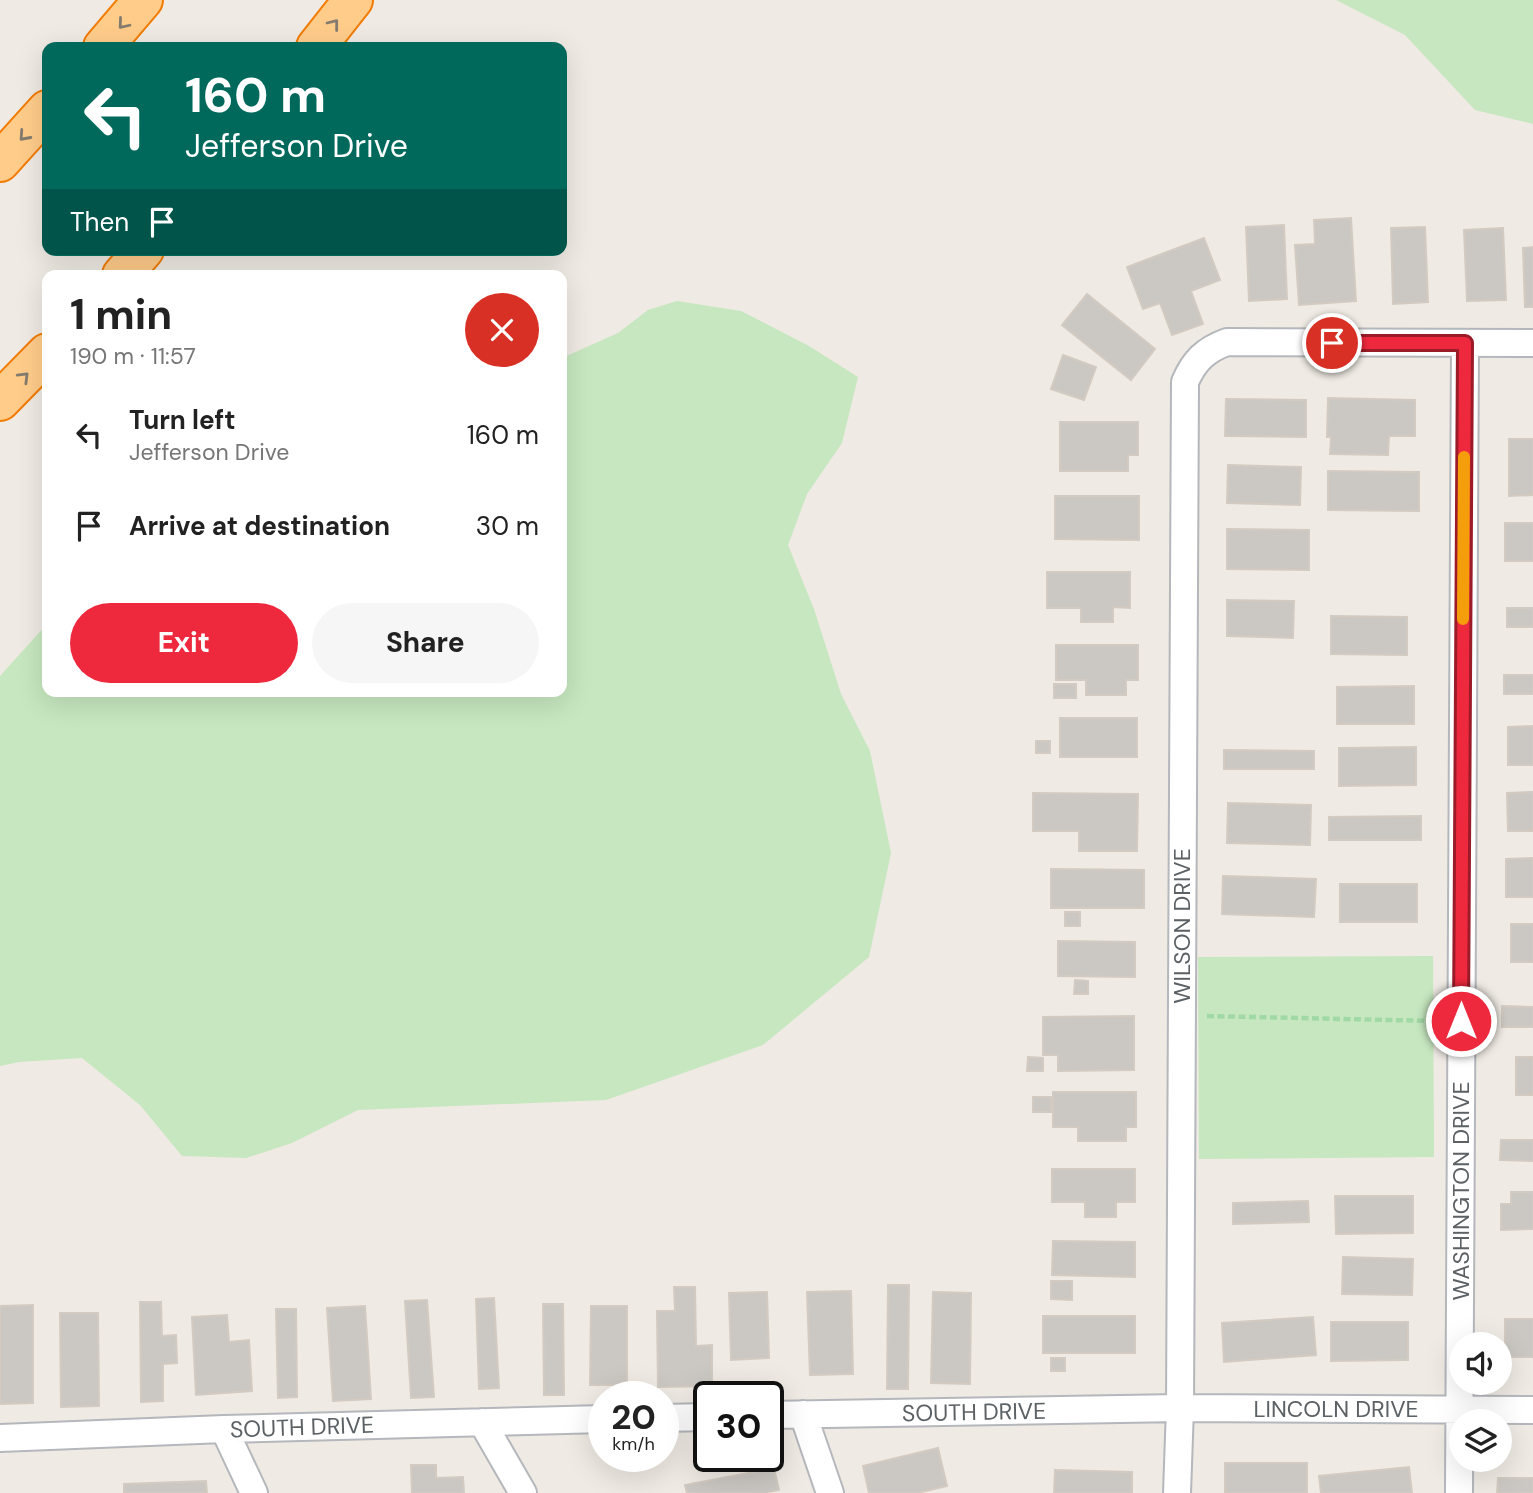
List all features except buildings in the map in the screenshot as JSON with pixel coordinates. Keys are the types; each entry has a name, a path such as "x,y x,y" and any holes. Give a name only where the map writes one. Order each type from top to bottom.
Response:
{"highway":[{"path":"107,42 143,0"},
{"path":"320,42 353,0"},
{"path":"0,162 42,116"},
{"path":"126,270 139,256"},
{"path":"0,401 42,358"}],"street":[{"name":"WILSON DRIVE","path":"1177,1493 1180,1408 1185,382 1196,361 1213,347 1227,342 1465,343"},
{"path":"1465,343 1533,343"},
{"name":"WASHINGTON DRIVE","path":"1460,1409 1465,343"},
{"name":"LINCOLN DRIVE","path":"1180,1408 1460,1409"},
{"name":"SOUTH DRIVE","path":"784,1415 1180,1408"},
{"name":"LINCOLN DRIVE","path":"1512,1410 1533,1410"},
{"path":"803,1415 830,1493"},
{"name":"SOUTH DRIVE","path":"0,1438 588,1419"},
{"path":"482,1422 523,1493"},
{"path":"224,1429 254,1493"},
{"name":"WASHINGTON DRIVE","path":"1459,1472 1459,1493"}],"path":[{"path":"1181,1016 1461,1021"}],"green space":[{"path":"1336,0 1533,0 1533,124 1475,110 1405,35"},
{"path":"677,301 741,311 809,346 858,377 842,443 807,494 788,545 814,609 841,694 870,751 891,853 869,957 763,1045 606,1100 358,1110 292,1143 246,1158 182,1156 140,1105 82,1058 19,1062 0,1066 0,676 42,630 42,697 567,697 567,356 618,333 648,310"},
{"path":"1433,956 1434,1157 1199,1159 1198,957"}],"slow traffic":[{"path":"1463,619 1464,457"}],"route":[{"path":"1332,343 1465,343 1461,1021"}]}
